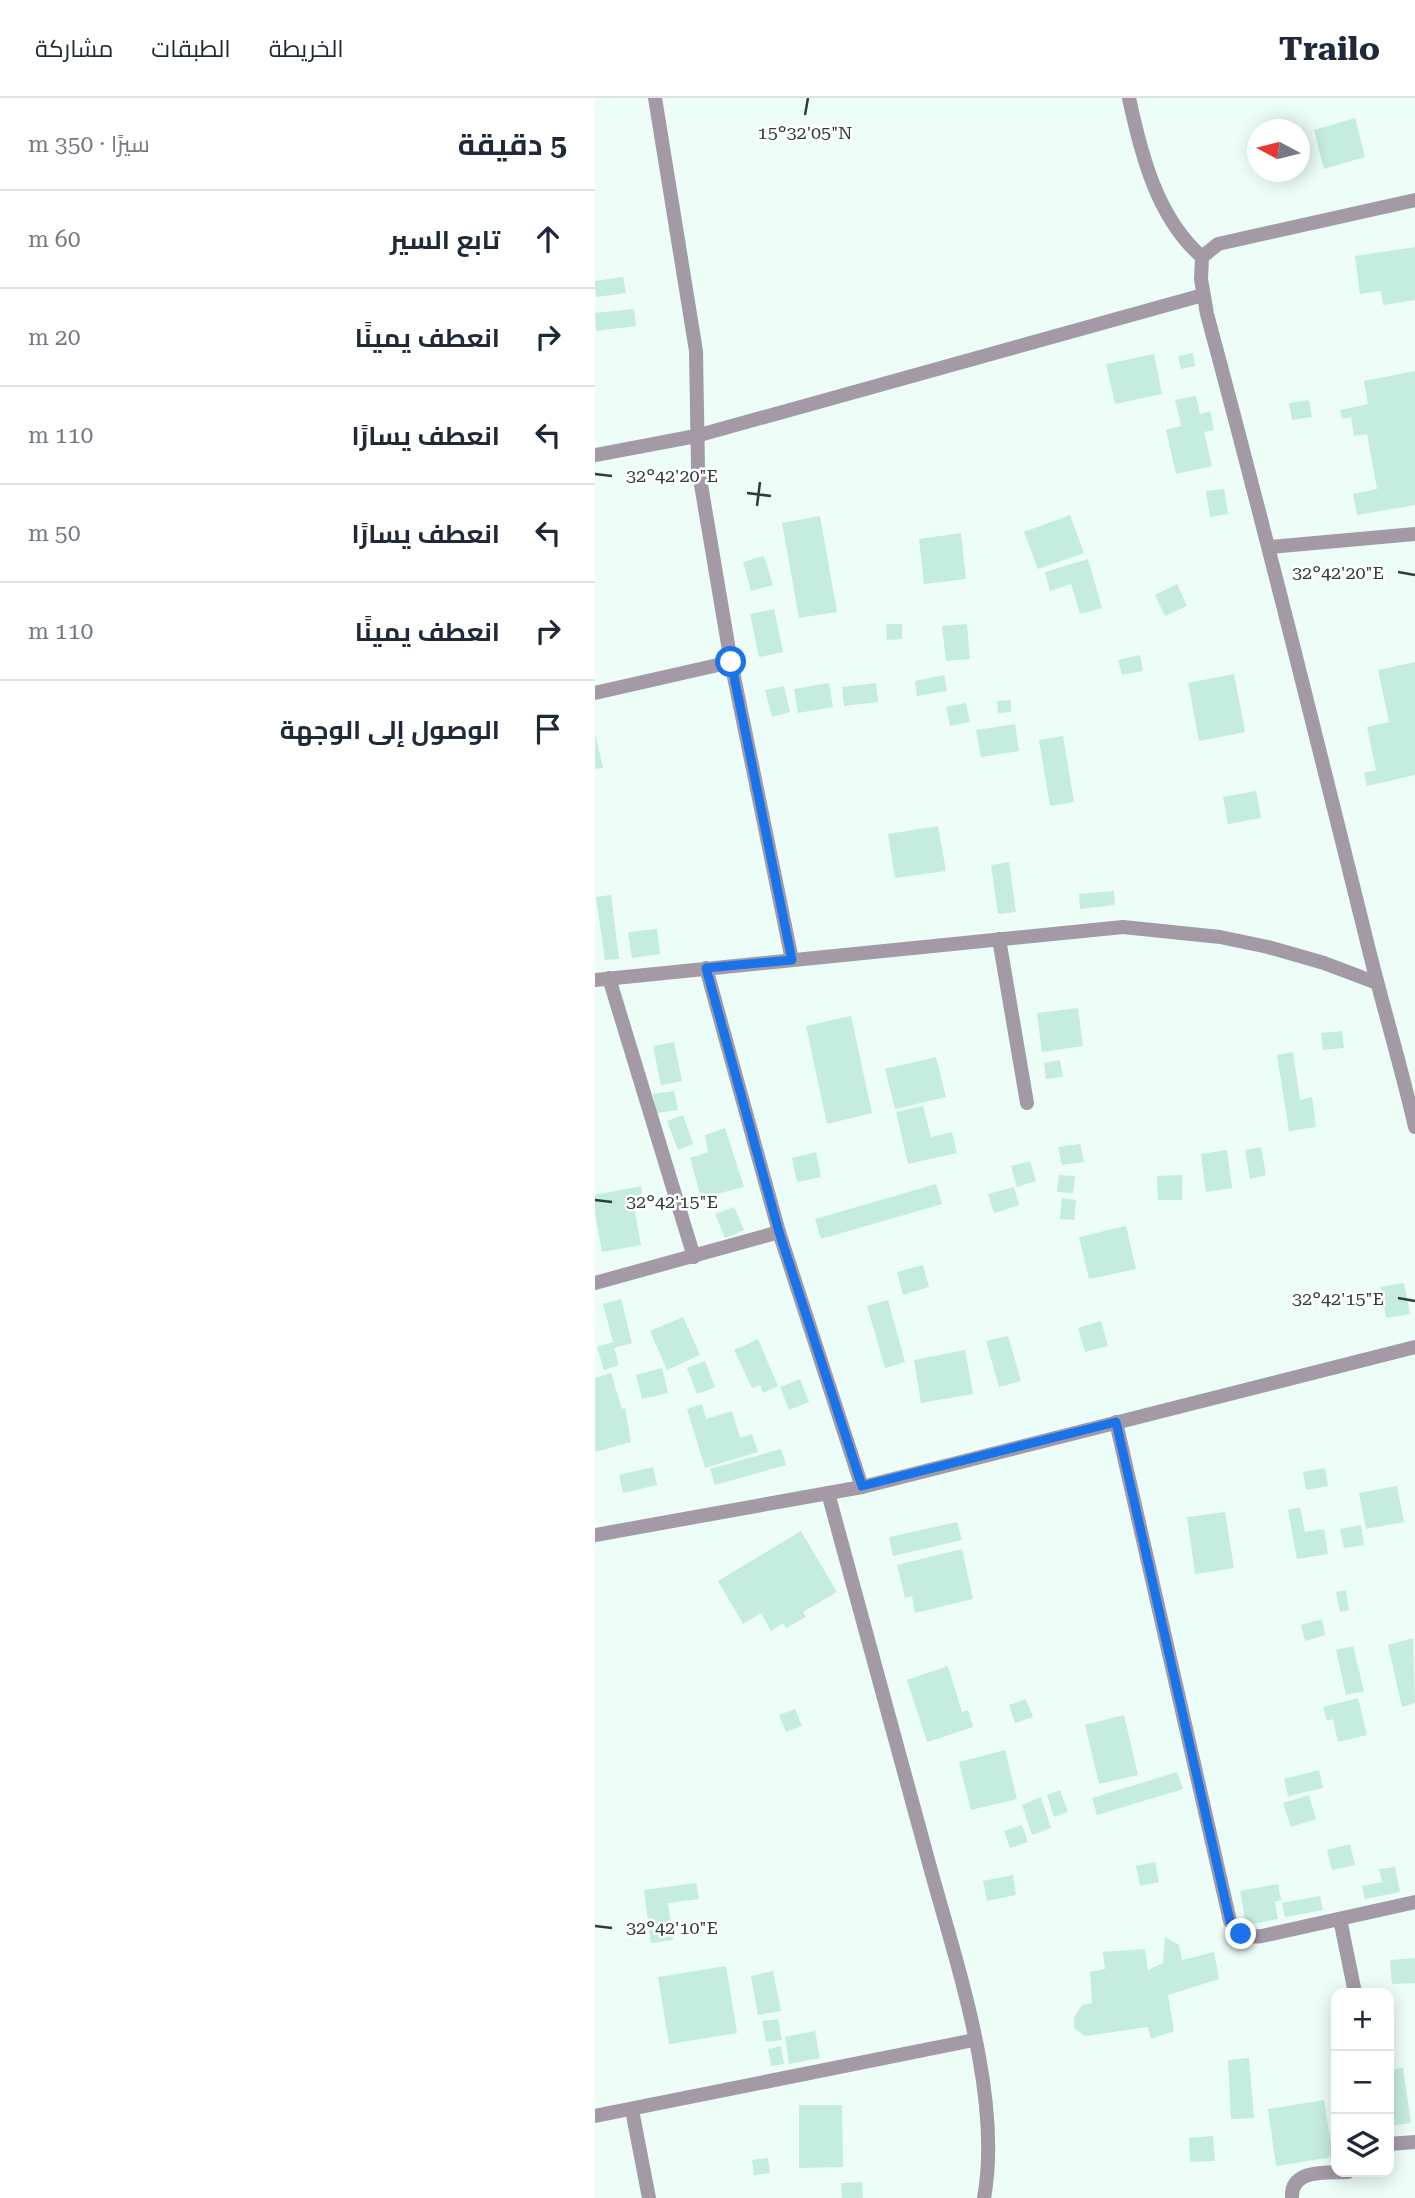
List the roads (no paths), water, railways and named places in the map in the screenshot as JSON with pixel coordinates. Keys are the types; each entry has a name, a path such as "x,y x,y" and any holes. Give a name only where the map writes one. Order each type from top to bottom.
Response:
{"street":[{"path":"655,98 696,351 698,467 731,662 792,960"},
{"path":"1129,98 1145,162 1158,194 1188,244 1202,257"},
{"path":"1415,200 1218,244 1202,257 1201,279 1415,1127"},
{"path":"595,455 696,436 1203,295"},
{"path":"1270,547 1415,534"},
{"path":"595,694 731,662"},
{"path":"694,1257 602,979 1123,927 1172,930 1268,947 1324,963 1377,983"},
{"path":"999,939 1027,1103"},
{"path":"706,968 779,1232 862,1486"},
{"path":"1399,1059 1415,1055"},
{"path":"595,1283 779,1232"},
{"path":"595,1535 862,1486 1415,1347"},
{"path":"1116,1422 1230,1921 1234,1928 1251,1937 1415,1902"},
{"path":"828,1493 974,2040 987,2113 988,2150 984,2198"},
{"path":"1340,1919 1354,1988"},
{"path":"595,2116 974,2040"},
{"path":"632,2110 649,2198"},
{"path":"1394,2144 1415,2142"},
{"path":"1292,2198 1293,2187 1304,2175 1331,2173"}]}
